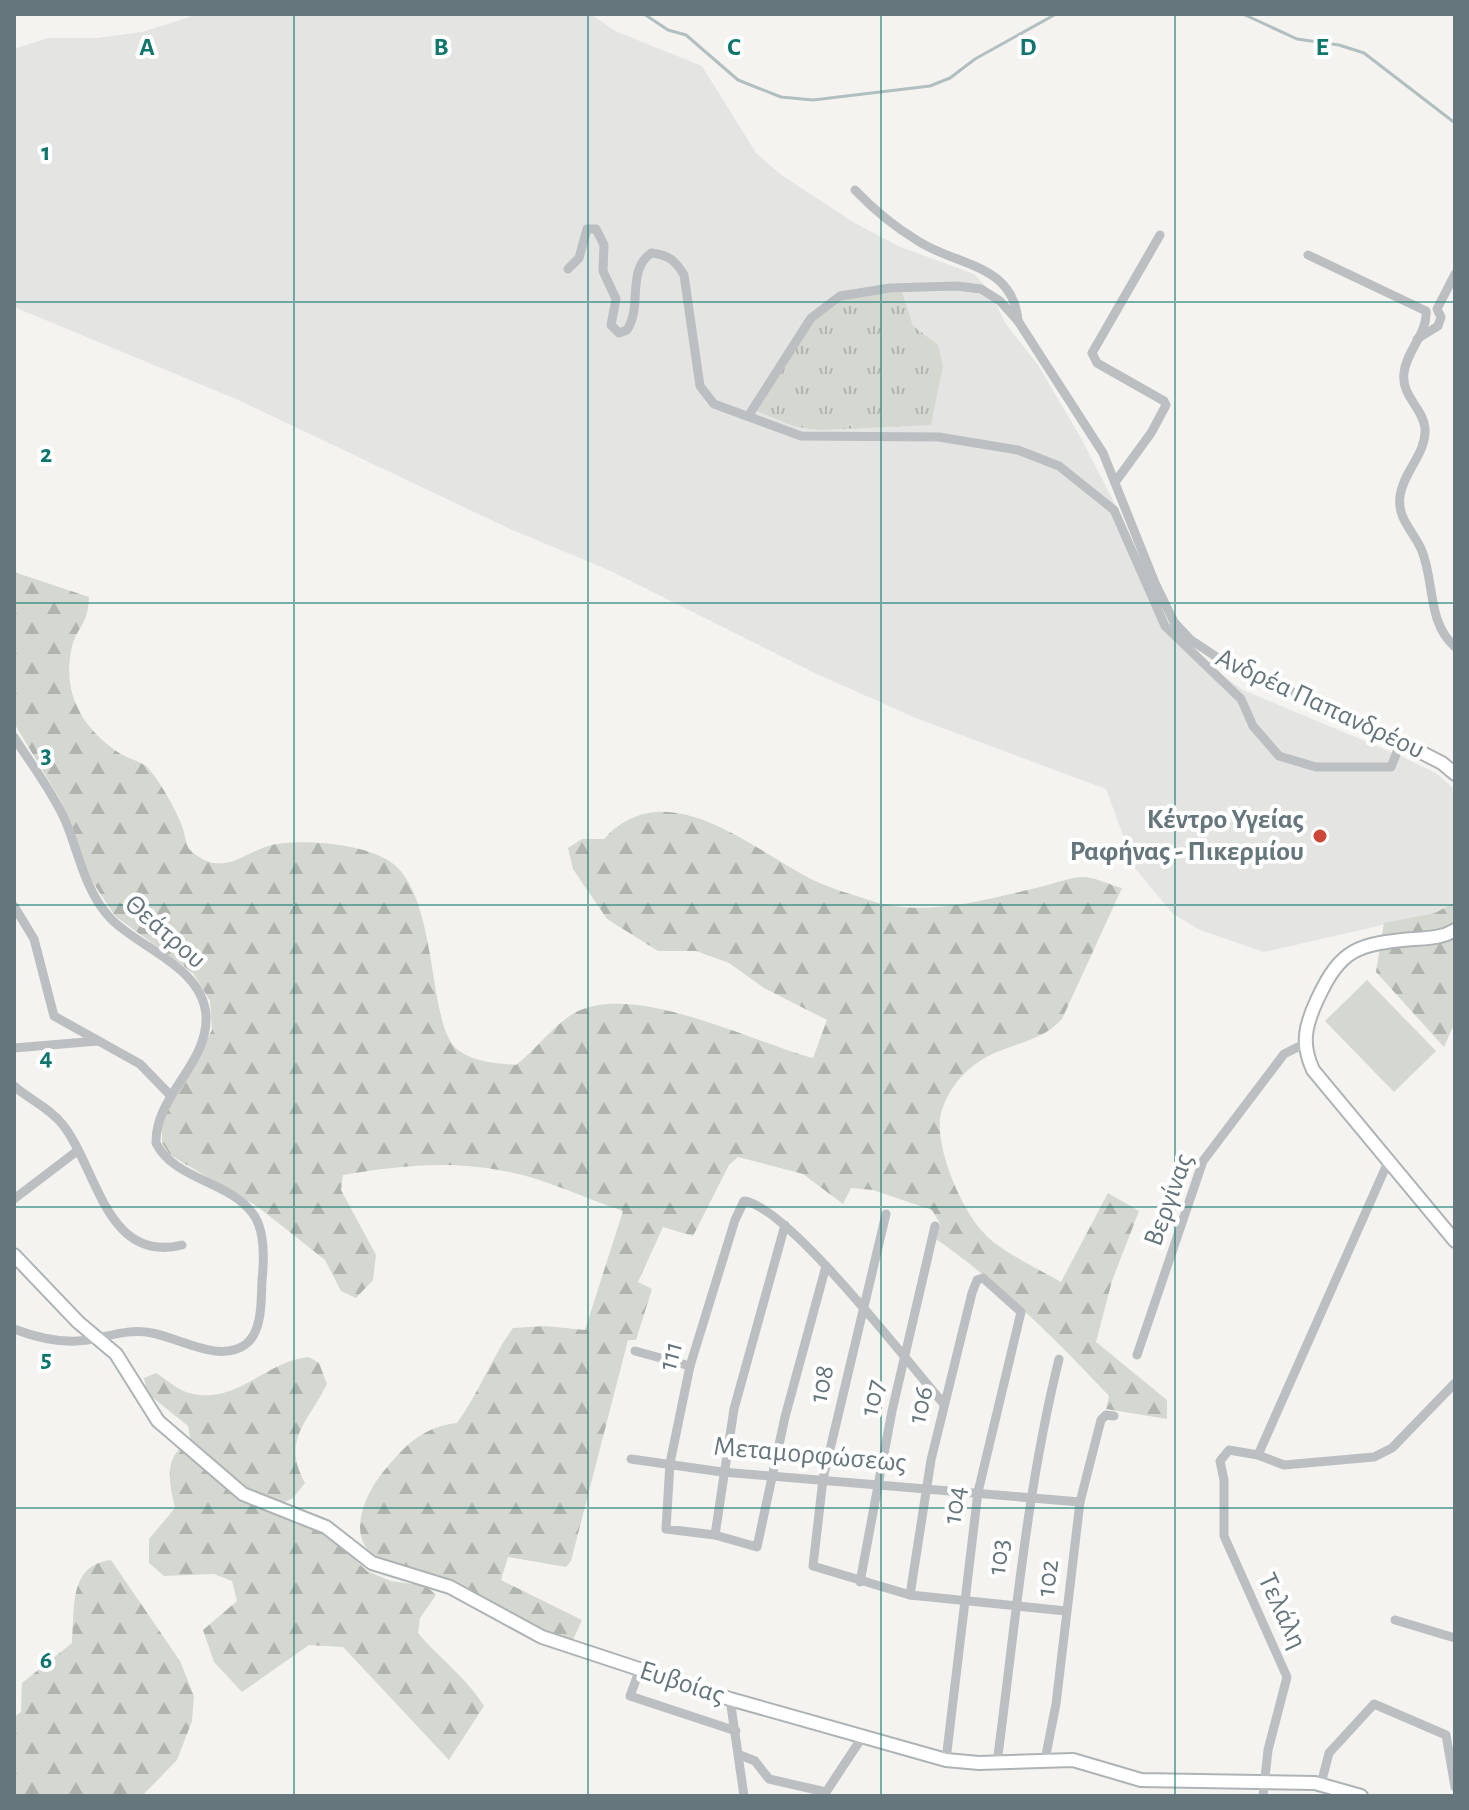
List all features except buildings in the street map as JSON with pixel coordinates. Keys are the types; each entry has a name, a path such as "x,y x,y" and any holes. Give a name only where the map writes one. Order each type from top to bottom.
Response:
{"street":[{"name":"Ανδρέα Παπανδρέου","path":"855,190 917,241 984,269 1016,299 1018,321 1083,420 1116,481 1163,603 1191,640 1215,656 1401,742 1442,763 1455,774"},
{"path":"568,269 579,258 587,229 596,229 604,245 603,271 616,299 611,325 619,333 627,330 636,307 636,270 641,260 651,253 667,255 676,262 684,275 700,386 714,404 801,436 939,437 1018,450 1059,466 1114,510 1165,626 1190,654 1232,688 1241,699 1253,726 1279,756 1316,767 1391,767 1401,742"},
{"path":"1116,481 1166,405 1097,363 1092,353 1160,235"},
{"path":"1308,255 1426,311 1424,327 1406,362 1404,386 1423,421 1425,433 1403,484 1400,510 1424,555 1437,623 1455,647"},
{"path":"1417,339 1438,326 1441,317 1437,309 1455,274"},
{"path":"749,415 811,318 840,296 890,288 957,286 981,289 1000,301 1018,321"},
{"name":"Θεάτρου","path":"14,737 63,817 97,900 111,919 189,978 204,1001 206,1029 198,1052 171,1096 156,1131 160,1153 236,1199 255,1216 263,1266 255,1331 249,1342 226,1351 137,1331 99,1338 46,1339 14,1329"},
{"path":"14,906 34,939 54,1016 140,1064 171,1096"},
{"path":"1455,930 1438,937 1379,942 1343,957 1315,1003 1304,1044 1313,1070 1455,1241"},
{"path":"14,1048 102,1041"},
{"name":"Βεργίνας","path":"1137,1355 1203,1161 1284,1054 1304,1044"},
{"path":"14,1086 64,1126 121,1231 157,1247 182,1245"},
{"path":"14,1199 77,1151"},
{"path":"1388,1162 1258,1455 1284,1465 1298,1466 1374,1457 1392,1448 1455,1383"},
{"name":"111","path":"715,1535 666,1529 670,1463 690,1366 735,1220 745,1201 785,1225"},
{"name":"108","path":"860,1582 813,1566 823,1479 886,1214"},
{"path":"826,1266 785,1417 757,1547 715,1535 722,1472 752,1338 785,1225 826,1266 943,1403"},
{"name":"107","path":"860,1582 935,1226"},
{"name":"Ευβοίας","path":"14,1255 78,1322 116,1354 158,1421 243,1494 326,1527 372,1563 450,1587 542,1637 730,1699 946,1760 1084,1762 1141,1780 1321,1784 1361,1796"},
{"name":"106","path":"910,1595 926,1486 943,1403 972,1293 977,1280 983,1278"},
{"name":"104","path":"946,1760 978,1492 1021,1312 983,1278"},
{"path":"635,1351 690,1366"},
{"name":"103","path":"997,1763 1031,1496 1059,1359"},
{"name":"102","path":"1045,1760 1056,1704 1080,1502 1101,1420 1106,1415 1114,1416"},
{"name":"Τελάλη","path":"1258,1455 1229,1450 1220,1461 1224,1480 1224,1536 1287,1677 1268,1750 1263,1796"},
{"name":"Μεταμορφώσεως","path":"631,1459 773,1477 926,1486 1080,1502"},
{"path":"860,1582 910,1595 1066,1611"},
{"path":"1395,1620 1455,1638"},
{"path":"640,1669 630,1696 736,1731"},
{"path":"730,1699 744,1796"},
{"path":"1321,1784 1329,1753 1374,1704 1446,1735 1455,1787"},
{"path":"740,1755 755,1761 769,1779 826,1792 863,1736"}],"shaded area":[{"path":"199,14 591,14 615,31 702,66 756,153 780,174 853,222 898,246 974,274 990,291 1006,324 1038,365 1081,438 1120,514 1162,621 1193,654 1243,690 1396,754 1436,773 1453,788 1455,902 1435,913 1264,952 1200,930 1173,914 1135,868 1106,789 918,719 817,674 613,572 510,529 236,399 14,307 14,49 48,38 97,38 142,32"}],"green space":[{"path":"902,292 913,326 938,345 943,366 931,425 819,430 793,426 757,411 812,322 843,297"},
{"path":"14,572 89,597 87,614 74,640 69,664 78,709 96,734 153,774 172,804 188,847 194,853 204,860 222,863 272,845 320,843 374,854 399,869 412,889 421,913 448,1038 458,1050 479,1060 516,1065 576,1012 601,1005 630,1004 694,1018 813,1058 827,1020 764,988 729,963 696,951 658,951 607,919 573,869 568,848 582,839 604,839 628,820 653,812 680,813 706,821 816,882 892,906 956,905 1081,877 1122,888 1062,1019 1041,1035 992,1054 967,1071 946,1099 941,1113 940,1132 952,1179 983,1232 1009,1253 1061,1282 1108,1193 1139,1211 1112,1281 1096,1342 1167,1400 1167,1419 1106,1409 1109,1396 1068,1353 1005,1294 936,1239 940,1224 932,1210 873,1190 851,1188 843,1204 803,1174 738,1157 729,1165 693,1236 663,1227 638,1282 652,1289 636,1340 628,1340 571,1561 566,1567 508,1557 501,1580 582,1620 572,1642 532,1626 453,1581 378,1557 364,1544 360,1527 366,1500 375,1483 413,1440 433,1429 457,1423 513,1328 545,1326 585,1330 623,1211 534,1178 484,1168 424,1166 343,1175 341,1190 376,1255 373,1280 356,1298 341,1291 325,1260 258,1207 170,1155 162,1143 162,1120 212,1030 210,1001 193,973 115,916 92,881 61,801 14,723"},
{"path":"1455,902 1455,1022 1444,1047 1376,972 1384,923 1435,913"},
{"path":"1367,980 1436,1051 1394,1092 1325,1021"},
{"path":"309,1357 319,1363 327,1384 296,1443 298,1468 305,1483 293,1498 281,1504 246,1491 191,1443 188,1426 147,1393 144,1378 156,1373 185,1392 206,1395 222,1393 279,1366"},
{"path":"181,1448 234,1496 334,1540 367,1571 391,1581 426,1586 436,1595 420,1618 418,1633 484,1706 449,1760 343,1647 309,1645 242,1692 214,1662 203,1630 237,1601 232,1581 214,1574 164,1576 149,1563 149,1539 175,1508 170,1469 175,1454"},
{"path":"111,1560 180,1661 194,1696 192,1721 177,1760 142,1796 14,1796 14,1717 21,1712 22,1683 72,1643 74,1603 81,1579 87,1570"}],"waterway":[{"path":"644,14 668,30 686,35 738,80 781,97 813,100 930,86 950,78 975,59 1056,14"},
{"path":"1243,14 1297,39 1339,45 1364,53 1455,123"}],"place":[{"name":"Κέντρο Υγείας Ραφήνας - Πικερμίου","path":"1320,836"}]}
